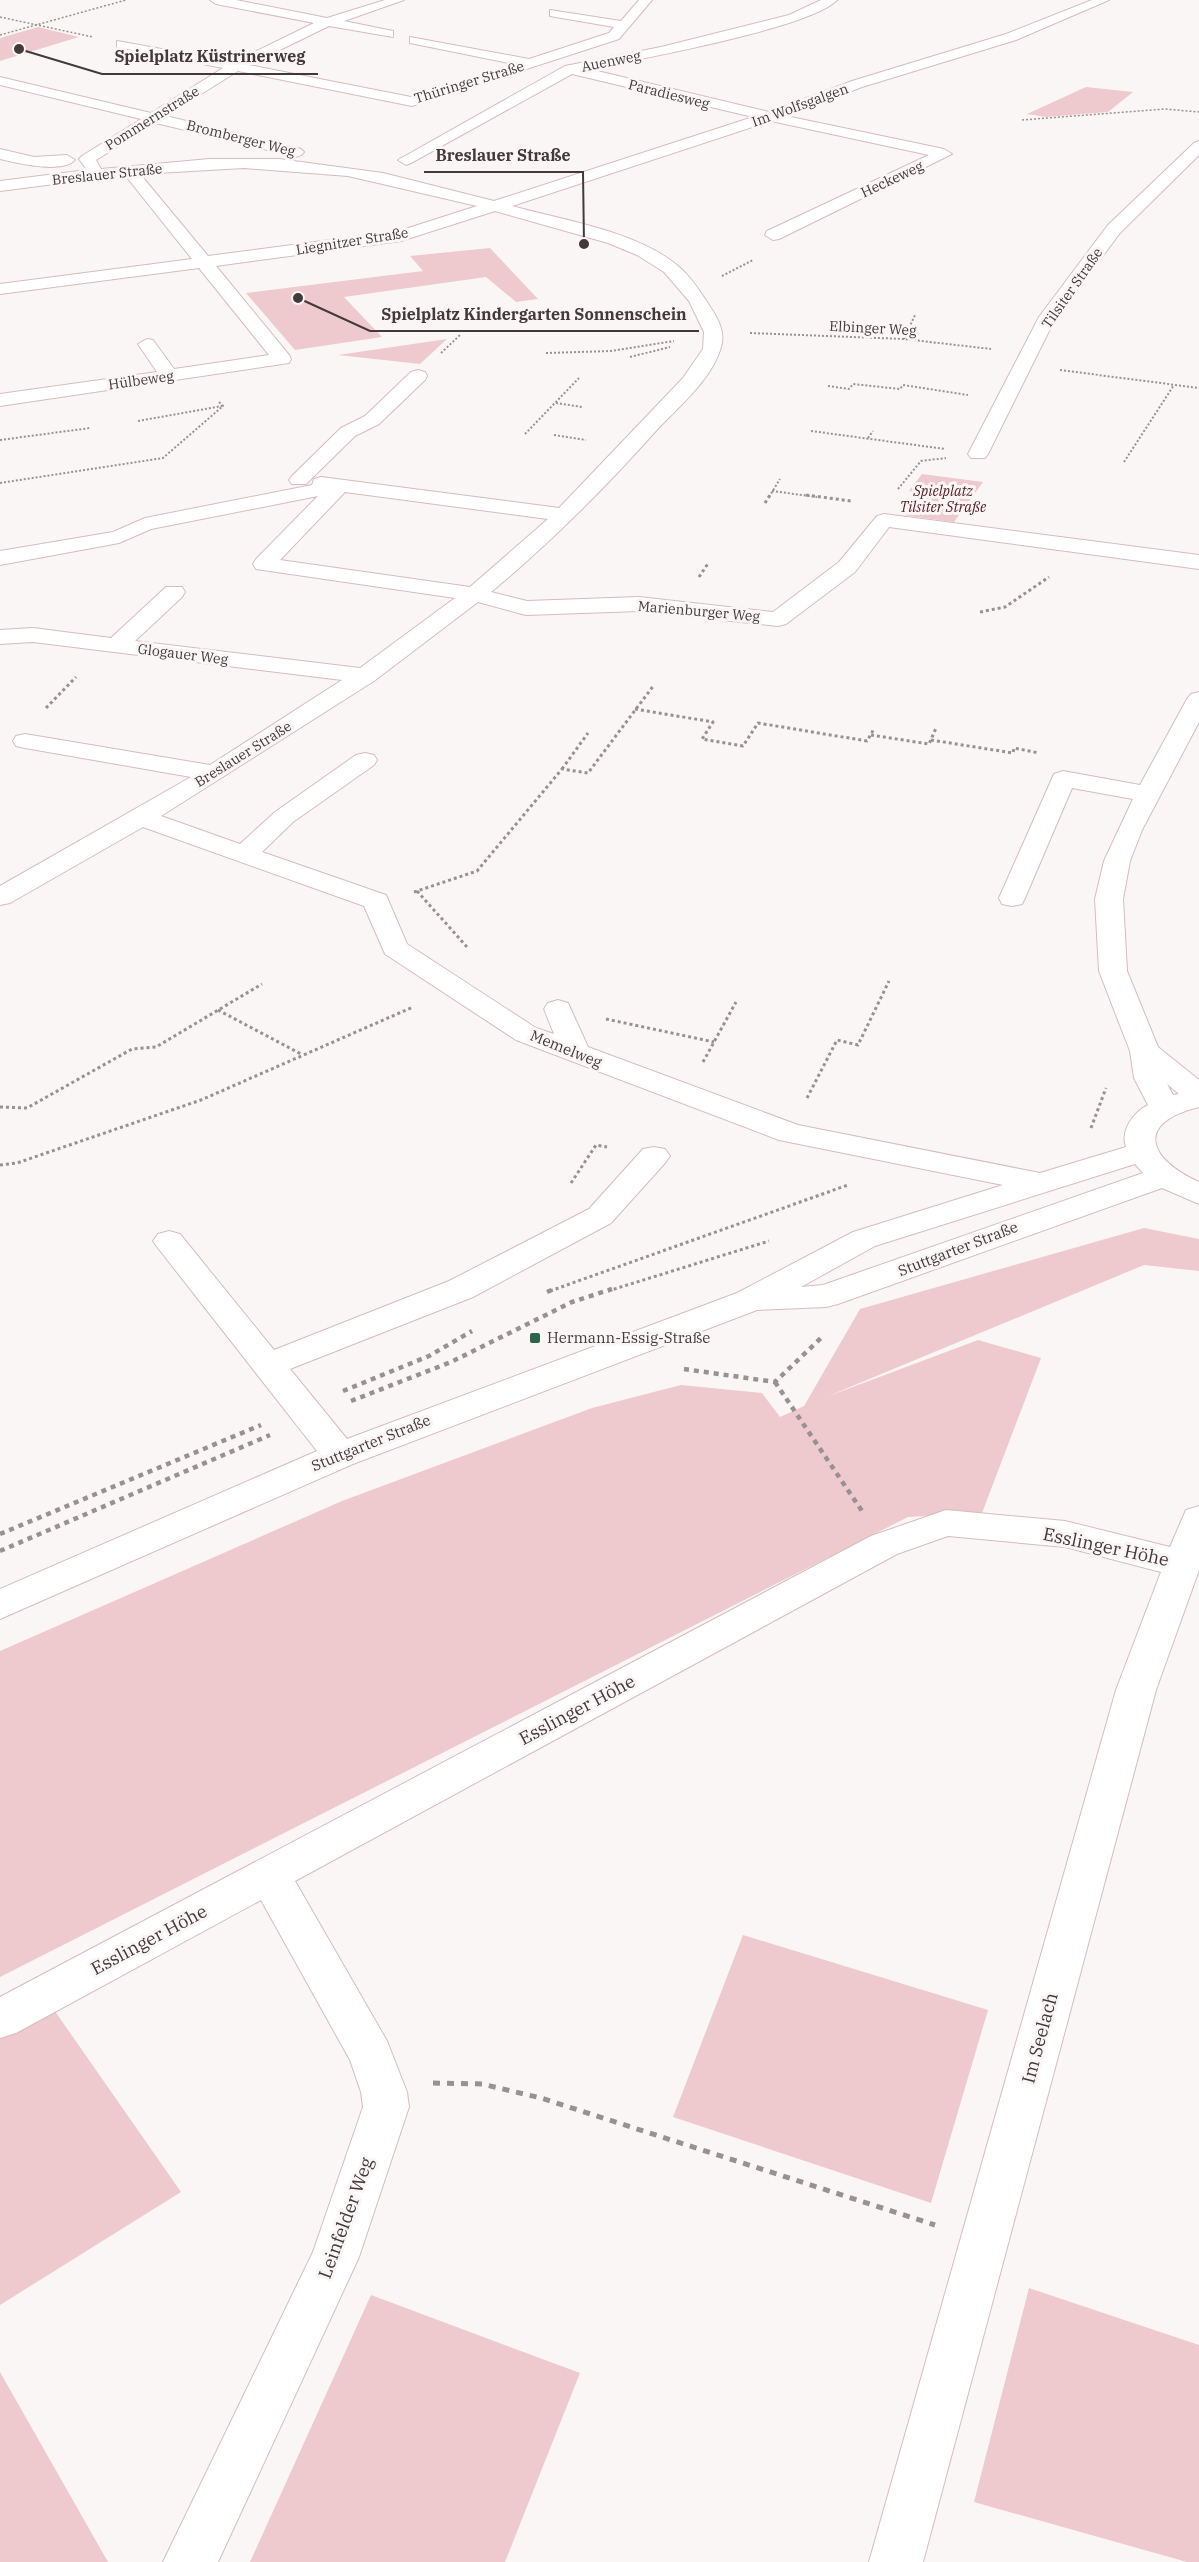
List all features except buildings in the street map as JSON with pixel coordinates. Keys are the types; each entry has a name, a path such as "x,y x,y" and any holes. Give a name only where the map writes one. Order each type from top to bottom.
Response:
{"street":[{"path":"216,0 388,34"},
{"name":"Pommernstraße","path":"92,166 154,117 237,66 328,22 398,0"},
{"name":"Thüringer Straße","path":"122,44 412,102 614,36 646,0"},
{"name":"Auenweg","path":"406,160 570,69 660,51 794,18 831,0"},
{"name":"Im Wolfsgalgen","path":"496,206 769,117 857,84 1011,37 1102,0"},
{"path":"555,13 623,25"},
{"path":"415,40 529,64"},
{"path":"896,59 930,50 967,50"},
{"name":"Paradiesweg","path":"570,69 769,117"},
{"name":"Bromberger Weg","path":"0,81 315,157 340,170"},
{"path":"412,102 433,108"},
{"path":"452,114 479,120"},
{"name":"Heckeweg","path":"769,117 944,154 773,235"},
{"name":"Tilsiter Straße","path":"978,454 1045,321 1114,229 1199,146"},
{"path":"0,154 34,162 92,166"},
{"name":"Breslauer Straße","path":"0,186 92,166 130,171 277,164 340,170 496,206 625,243 671,268 691,292 713,331 715,342 704,363 632,446 563,515 475,594 366,676 142,818 0,897"},
{"path":"130,171 205,263"},
{"name":"Liegnitzer Straße","path":"2,285 205,263 401,236 496,206"},
{"name":"Hülbeweg","path":"0,400 282,360 205,263"},
{"path":"147,344 170,376"},
{"path":"418,376 372,420 348,432 299,480 563,515"},
{"path":"0,558 113,538 145,524 257,504 341,485"},
{"path":"341,485 264,564 475,594"},
{"path":"889,513 1079,547 1199,562"},
{"name":"Marienburger Weg","path":"475,594 526,608 639,604 778,618 847,567 889,513"},
{"path":"112,644 174,592"},
{"name":"Glogauer Weg","path":"0,637 33,635 366,676"},
{"path":"1164,1106 1149,1078 1145,1051 1113,971 1109,899 1117,861 1199,699"},
{"path":"25,741 212,773"},
{"path":"245,854 285,817 365,760"},
{"path":"1012,898 1063,779 1149,794"},
{"path":"142,818 376,902"},
{"name":"Memelweg","path":"376,902 395,948 458,987 526,1034 578,1055 753,1117 790,1133 1043,1184"},
{"path":"558,1009 578,1055"},
{"path":"1145,1051 1199,1096"},
{"path":"1199,1096 1164,1106 1151,1115 1142,1126 1139,1138 1141,1152 1149,1165 1163,1177 1199,1194"},
{"name":"Stuttgarter Straße","path":"0,1605 340,1455 749,1301 864,1239 1141,1152"},
{"path":"270,1364 461,1289 600,1216 654,1156"},
{"name":"Stuttgarter Straße","path":"749,1301 826,1296 1035,1220 1163,1177"},
{"path":"169,1240 270,1364 340,1455"},
{"name":"Im Seelach","path":"896,2562 1136,1690 1199,1519"},
{"name":"Esslinger Höhe","path":"0,2019 884,1545 946,1523 1065,1534 1182,1564"},
{"path":"270,1876 371,2055 384,2092 386,2108"},
{"name":"Leinfelder Weg","path":"190,2562 334,2257 386,2108"}],"path":[{"path":"0,34 126,0"},
{"path":"0,17 122,44"},
{"path":"1022,120 1165,110 1199,112"},
{"path":"691,292 772,250 773,235"},
{"path":"904,339 915,315"},
{"name":"Elbinger Weg","path":"713,331 904,339 1030,354"},
{"path":"546,353 611,351 668,342"},
{"path":"630,357 671,347"},
{"path":"193,372 223,406"},
{"path":"1082,373 1199,388"},
{"path":"525,434 579,378"},
{"path":"828,386 849,388 853,384 900,389 903,385 1004,401"},
{"path":"1124,462 1174,385"},
{"path":"555,403 582,407"},
{"path":"138,421 223,406"},
{"path":"0,483 164,458 223,406"},
{"path":"0,440 90,428"},
{"path":"811,431 978,454"},
{"path":"868,439 873,431"},
{"path":"772,491 889,513 900,497 895,493 921,461 978,454"},
{"path":"765,502 780,479"},
{"path":"980,612 1005,607 1065,566 1079,547"},
{"path":"25,741 23,734 112,644"},
{"path":"562,769 588,773 654,685"},
{"path":"634,709 713,722 702,739 743,746 758,723 867,741 874,729"},
{"path":"871,735 929,744 936,728"},
{"path":"376,902 477,871 562,769 588,734"},
{"path":"931,740 1013,753 1014,748 1048,754"},
{"path":"790,1133 837,1040 858,1045 890,981"},
{"path":"0,1107 27,1108 132,1050 156,1047 262,984"},
{"path":"0,1165 17,1163 201,1100 458,987"},
{"path":"558,1009 714,1042 736,1002"},
{"path":"218,1010 302,1055"},
{"path":"1089,1133 1112,1073 1145,1051"},
{"path":"539,1295 920,1159"},
{"path":"0,1534 308,1412 451,1362 572,1302 778,1239"},
{"path":"775,1382 852,1307 869,1282"},
{"path":"0,1551 429,1356 478,1327"},
{"path":"681,1368 775,1382 884,1545"},
{"path":"386,2108 417,2086 450,2080 510,2091 588,2112 984,2241"}],"green space":[{"path":"38,27 79,37 0,61 0,38"},
{"path":"1086,87 1133,92 1108,112 1046,117 1027,114"},
{"path":"490,248 538,299 516,302 486,277 344,297 382,337 295,350 246,293 423,271 410,256"},
{"path":"447,339 420,364 338,355"},
{"name":"Spielplatz Tilsiter Straße","path":"922,474 983,482 954,522 903,515 918,493 909,491"},
{"path":"1144,1228 1199,1239 1199,1271 1144,1265 826,1397 978,1340 1041,1358 982,1513 908,1517 0,1977 0,1651 342,1501 592,1408 681,1385 762,1393 780,1417 804,1406 860,1309"},
{"path":"743,1935 988,2010 931,2203 673,2117"},
{"path":"52,2007 181,2192 0,2305 0,2036"},
{"path":"1029,2288 1199,2345 1199,2562 1187,2562 974,2502"},
{"path":"371,2295 580,2373 505,2562 250,2562"},
{"path":"0,2372 108,2562 0,2562"}],"place":[{"name":"Spielplatz Küstrinerweg","path":"19,49"},
{"name":"Breslauer Straße","path":"584,244"},
{"name":"Spielplatz Kindergarten Sonnenschein","path":"298,298"},
{"name":"Hermann-Essig-Straße","path":"535,1338"}]}
